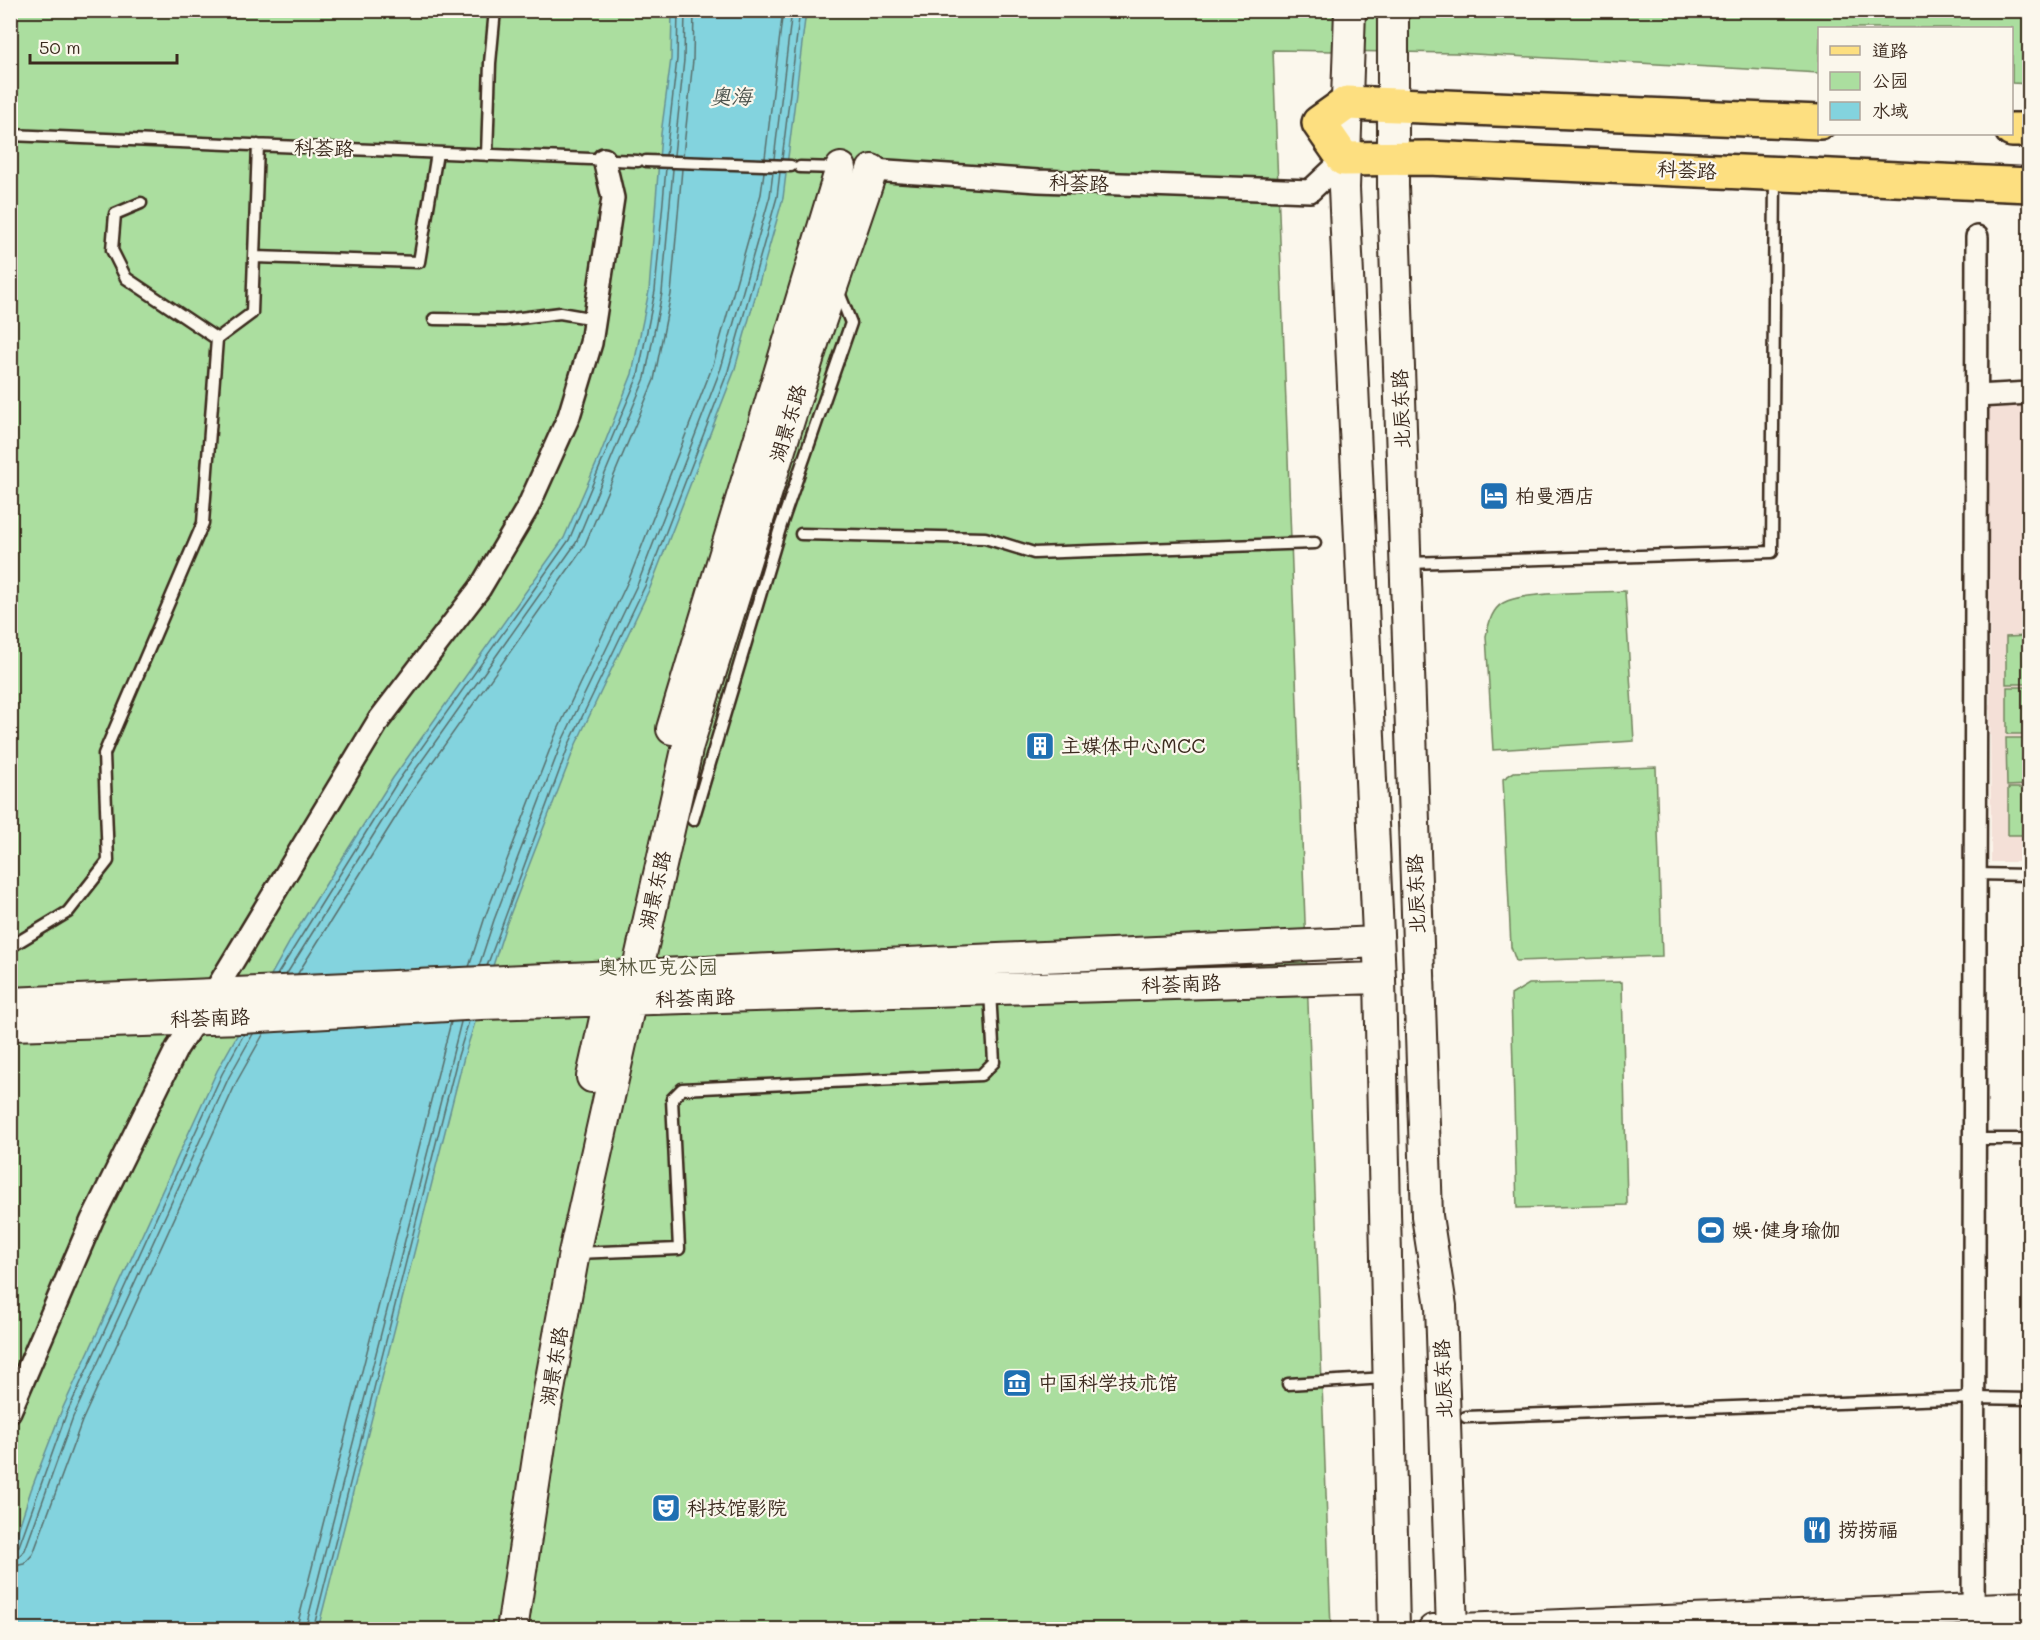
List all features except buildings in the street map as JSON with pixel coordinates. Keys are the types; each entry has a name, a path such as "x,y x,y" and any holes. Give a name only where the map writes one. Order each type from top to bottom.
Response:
{"main road":[{"path":"1344,159 1319,123 1347,103 1392,103 1818,122"},
{"path":"2013,130 2030,130"},
{"name":"科荟路","path":"1344,159 1393,158 2030,185"}],"street":[{"path":"1347,103 1350,10"},
{"name":"北辰东路","path":"1392,10 1393,158 1427,1216 1440,1306 1452,1629"},
{"path":"10,1412 92,1220 177,1048 380,720 480,588 528,507 569,416 591,343 613,198 604,159"},
{"name":"北辰东路","path":"1344,159 1380,978 1394,1629"},
{"name":"科荟路","path":"857,169 1038,181 1310,191 1344,159"},
{"name":"湖景东路","path":"494,1629 538,1343 622,988 688,745 857,169"},
{"path":"1973,1619 1977,237"},
{"name":"湖景东路","path":"512,1629 547,1401 672,729 832,259"},
{"path":"1977,396 2030,393"},
{"name":"科荟南路","path":"622,988 1378,942"},
{"name":"科荟南路","path":"10,1003 204,1007 482,992 622,988 990,989 1380,978"},
{"name":"科荟南路","path":"10,1024 204,1007"},
{"path":"1432,1629 1973,1619 2030,1607"}],"lane":[{"path":"487,154 490,63 495,10"},
{"name":"科荟路","path":"10,135 857,169"},
{"path":"10,947 68,912 108,861 104,754 203,523 217,339 252,313 258,145"},
{"path":"254,257 419,262 437,153"},
{"path":"1405,563 1772,552 1775,174"},
{"path":"141,203 115,214 112,250 126,278 217,339"},
{"path":"693,820 781,525 851,323 832,259"},
{"path":"434,319 504,320 560,313 595,319"},
{"path":"801,534 985,538 1034,553 1315,543"},
{"path":"1975,874 2030,875"},
{"path":"574,1253 680,1249 672,1099 682,1089 981,1075 993,1062 990,989"},
{"path":"1975,1139 2030,1139"},
{"path":"1288,1384 1387,1378"},
{"path":"1466,1417 1974,1398 2030,1399"}],"shaded area":[{"path":"1988,405 2029,405 2029,862 1991,862"}],"green space":[{"name":"奥林匹克公园","path":"10,11 2029,11 2029,84 2013,83 2013,27 1818,27 1818,73 1456,53 1273,50 1331,1629 11,1629"},
{"path":"1625,591 1634,741 1493,750 1486,636 1496,609 1503,603 1526,596"},
{"path":"2029,636 2029,684 2006,684 2006,637"},
{"path":"2007,687 2029,687 2029,734 2007,734"},
{"path":"2006,738 2029,738 2029,785 2007,786"},
{"path":"1656,767 1662,956 1516,961 1511,947 1503,779 1514,772"},
{"path":"2008,788 2029,788 2029,835 2008,835"},
{"path":"1622,982 1627,1205 1517,1208 1511,995 1529,984"}],"water":[{"name":"奥海","path":"672,11 806,11 783,198 734,372 650,588 576,744 506,925 464,1057 318,1629 11,1630 11,1552 31,1490 61,1412 217,1071 293,936 393,778 564,538 600,455 632,374 649,291 661,134 671,59"}],"place":[{"name":"柏曼酒店","path":"1494,496"},
{"name":"主媒体中心MCC","path":"1040,746"},
{"name":"娱·健身瑜伽","path":"1711,1230"},
{"name":"中国科学技术馆","path":"1017,1383"},
{"name":"科技馆影院","path":"666,1508"},
{"name":"捞捞福","path":"1817,1530"}]}
